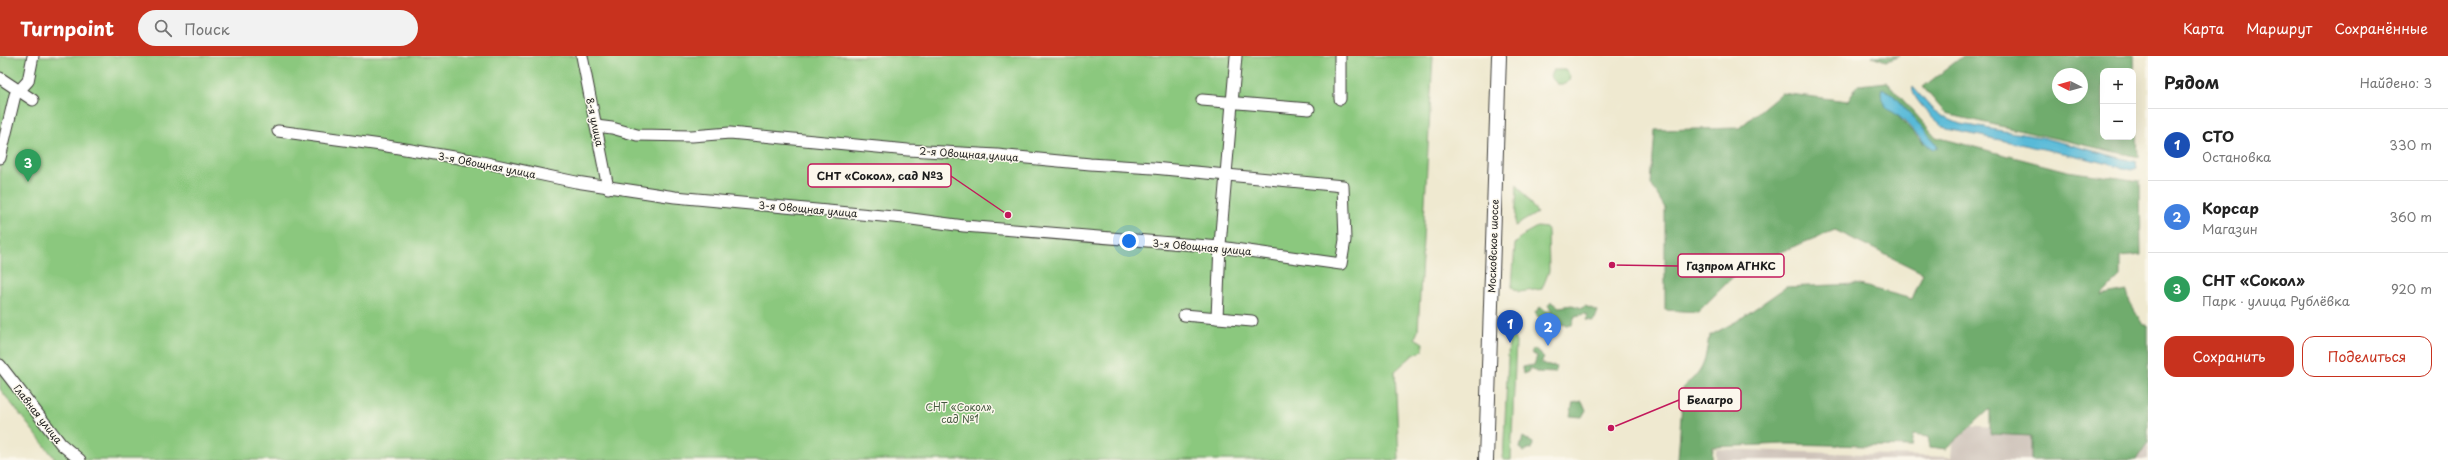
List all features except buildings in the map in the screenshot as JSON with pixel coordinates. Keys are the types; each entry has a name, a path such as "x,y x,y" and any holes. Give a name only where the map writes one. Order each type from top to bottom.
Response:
{"main road":[{"name":"Московское шоссе","path":"1486,460 1499,56"},
{"name":"Московское шоссе","path":"1495,460 1508,56"}],"street":[{"path":"0,158 15,95 28,81 32,56"},
{"name":"8-я улица","path":"582,56 608,188"},
{"path":"1217,318 1220,247 1236,56"},
{"path":"1340,56 1340,100"},
{"path":"0,78 33,100"},
{"path":"1202,100 1309,109"},
{"name":"2-я Овощная улица","path":"596,126 637,134 692,136 730,133 908,150 997,155 1343,186 1344,240 1341,264"},
{"name":"3-я Овощная улица","path":"278,131 381,145 608,188 675,197 904,218 964,226 1220,247 1341,264"},
{"path":"1184,315 1252,321"},
{"name":"Главная улица","path":"0,365 61,444 80,460"},
{"path":"61,444 67,460"}],"shaded area":[{"path":"1954,425 2148,440 2148,460 1716,460 1716,449 1951,457"}],"green space":[{"name":"СНТ «Сокол», сад №1","path":"0,56 1433,56 1418,331 1415,338 1423,343 1423,351 1413,355 1395,371 1399,460 56,460 0,389"},
{"path":"1872,56 1900,56 1886,61"},
{"path":"1963,56 2134,56 2134,68 2100,68 2100,140 2136,140 2136,106 2138,157 1946,114 1923,87"},
{"path":"1553,70 1565,70 1570,76 1569,81 1565,84 1557,84 1550,76"},
{"path":"1887,82 1936,137 2067,171 2140,181 2141,255 2120,257 2120,277 2101,296 2127,291 2130,303 2143,325 2148,325 2148,442 2136,460 2031,460 2031,436 1990,434 1990,409 1946,449 1930,447 1928,437 1913,435 1911,447 1786,444 1713,447 1712,460 1678,460 1683,387 1695,376 1702,365 1705,359 1709,336 1737,321 1786,287 1856,284 1912,299 1923,273 1835,230 1743,267 1698,312 1665,310 1665,208 1651,184 1655,130 1739,128 1781,93 1848,101 1858,85","holes":["1892,95 1924,144 1894,112"]},
{"path":"1517,184 1537,213 1515,226"},
{"path":"1537,227 1546,228 1548,231 1549,271 1542,289 1519,292 1512,287 1515,244 1526,233"},
{"path":"1551,301 1559,307 1572,305 1582,308 1585,306 1598,311 1595,319 1592,321 1586,320 1588,316 1585,314 1575,316 1572,325 1553,323 1549,322 1549,315 1539,318 1535,313 1540,307 1545,311 1552,311 1548,305"},
{"path":"1509,337 1514,338 1516,342 1511,460 1503,460"},
{"path":"1534,349 1544,358 1541,363 1557,367 1555,373 1536,372 1530,368 1528,372 1523,374 1522,367 1534,365 1537,356 1531,353"},
{"path":"1582,401 1586,410 1582,417 1570,416 1573,403"},
{"path":"1523,437 1533,443 1532,449 1523,452 1520,448"}],"water":[{"path":"1913,87 1932,109 1943,117 1960,124 2040,137 2136,162 2137,168 2131,170 2077,156 1947,129 1931,116 1915,97"},
{"path":"1882,88 1892,94 1936,143 1938,148 1934,149 1928,145 1900,117 1887,109 1881,94"}],"place":[{"name":"СНТ «Сокол»","path":"28,182"},
{"name":"СНТ «Сокол», сад №3","path":"1008,215"},
{"name":"Газпром АГНКС","path":"1612,265"},
{"name":"СТО","path":"1510,343"},
{"name":"Корсар","path":"1548,346"},
{"name":"Белагро","path":"1611,428"}]}
